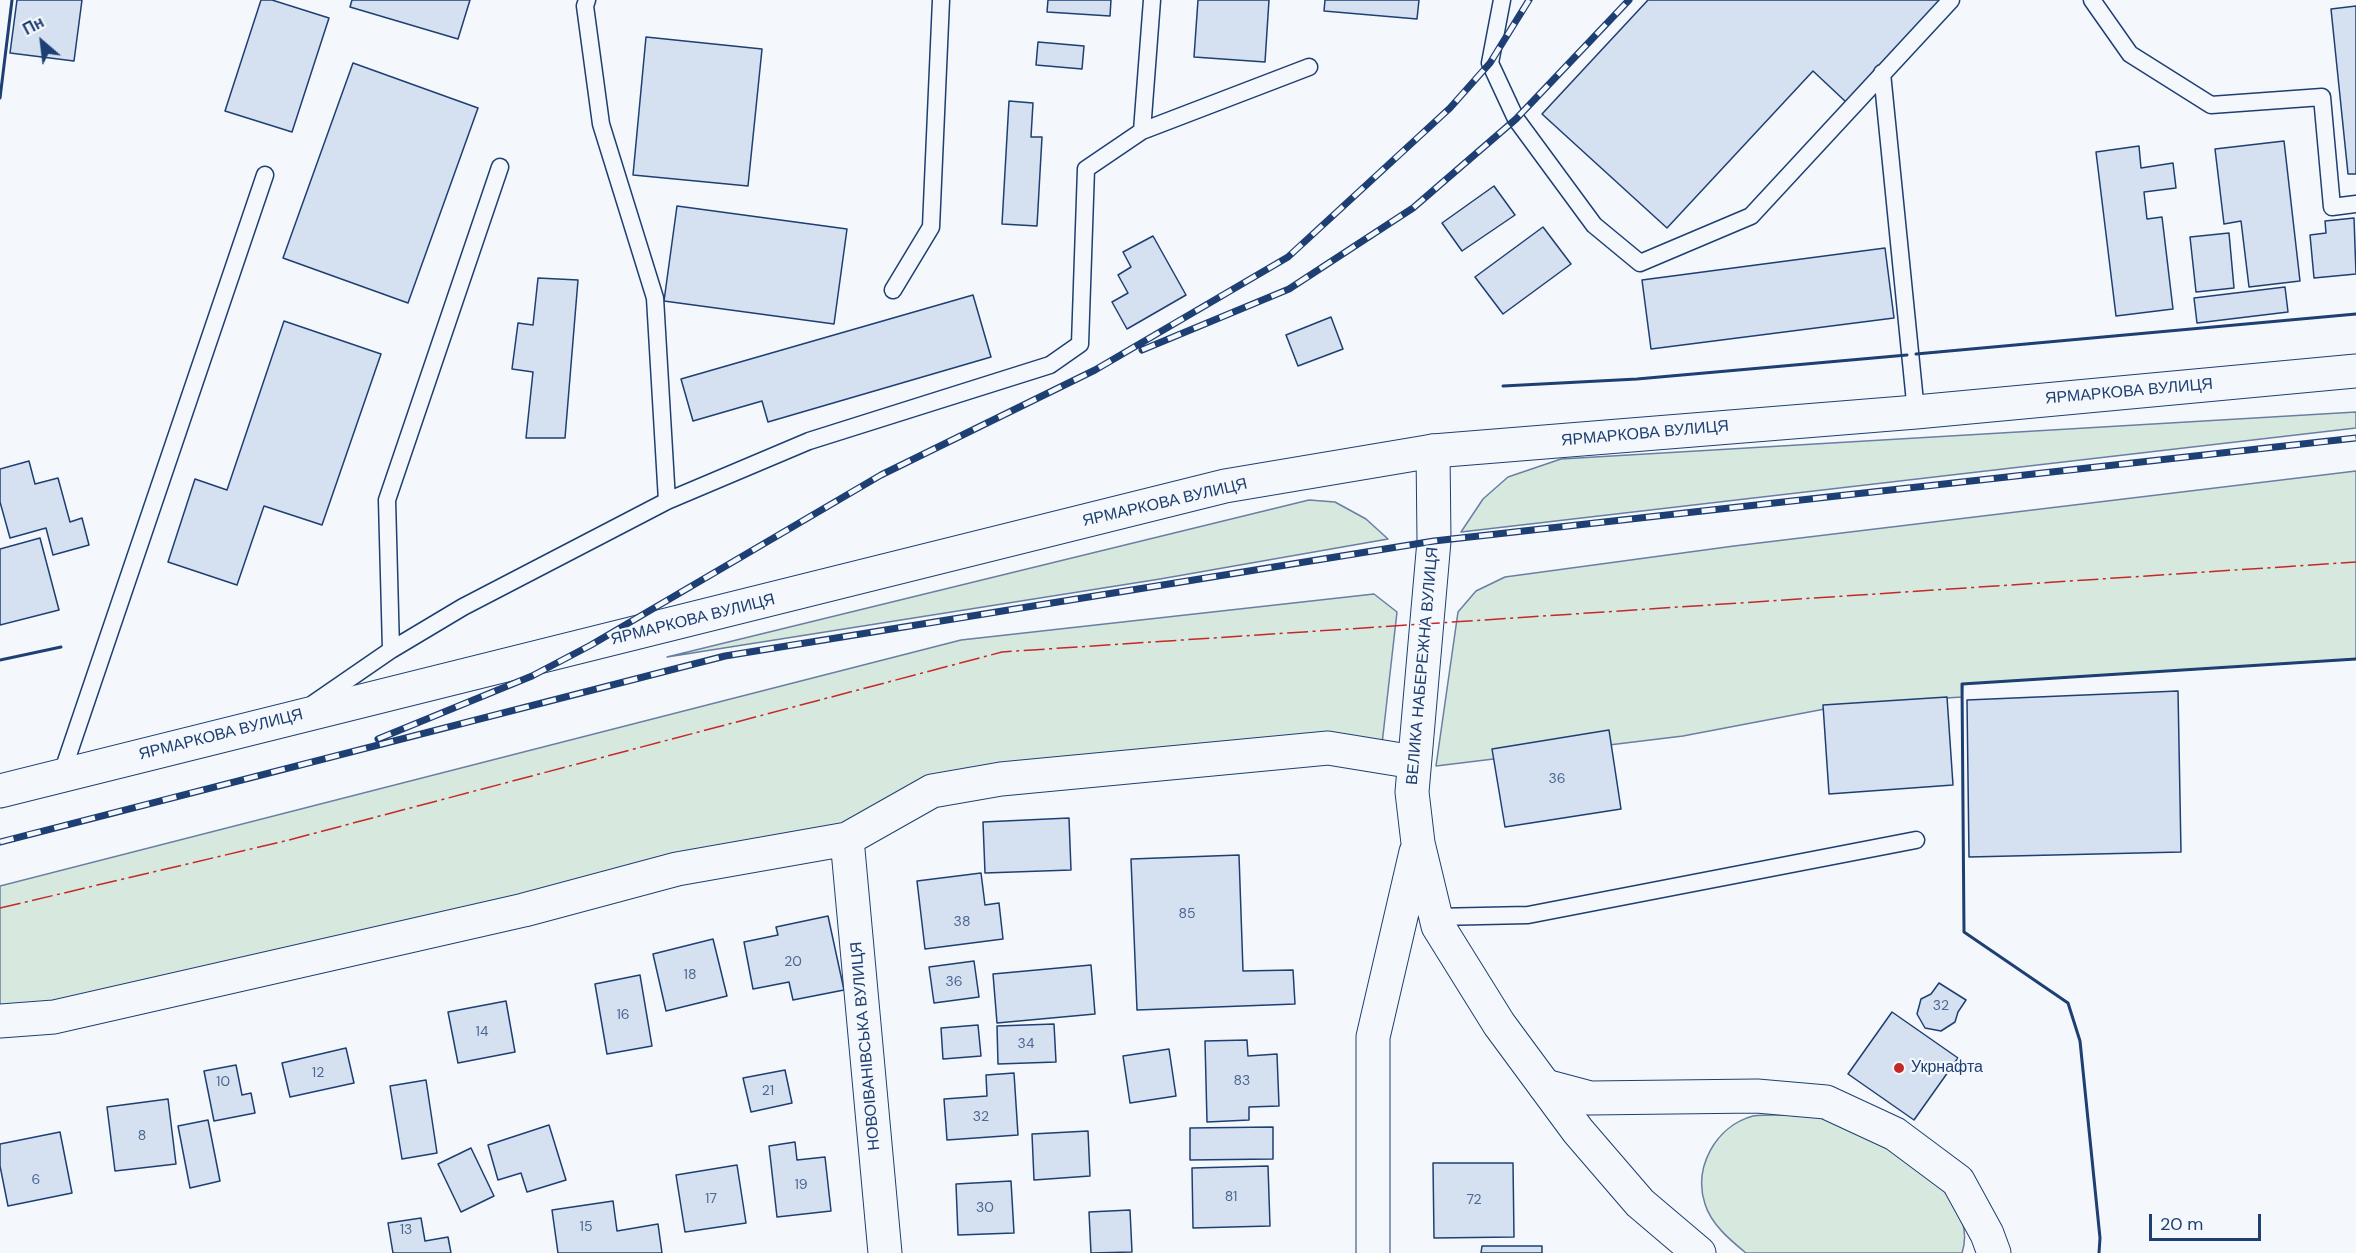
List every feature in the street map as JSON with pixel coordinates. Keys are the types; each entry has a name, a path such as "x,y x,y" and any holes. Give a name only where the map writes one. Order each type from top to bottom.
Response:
{"street":[{"name":"ЯРМАРКОВА ВУЛИЦЯ","path":"0,790 603,643 1226,486 1433,451 1916,412 2356,371"},
{"name":"ВЕЛИКА НАБЕРЕЖНА ВУЛИЦЯ","path":"1433,451 1434,541 1412,792 1418,843 1435,917 1438,926 1499,1024 1578,1131 1640,1203 1689,1250"},
{"path":"0,1021 54,1017 524,910 677,869 847,839 932,791 1001,780 1328,748 1414,762"},
{"name":"НОВОІВАНІВСЬКА ВУЛИЦЯ","path":"847,839 885,1253"},
{"path":"1373,1253 1373,1037 1418,843"},
{"path":"1545,1086 1590,1098 1757,1096 1826,1102 1895,1134 1958,1181 1987,1234 1994,1253"}],"lane":[{"path":"587,0 585,6 601,124 655,298 667,501"},
{"path":"893,290 931,227 941,0"},
{"path":"1142,131 1152,0"},
{"path":"1502,0 1490,63 1516,119 1594,225 1640,263 1751,216 1951,0"},
{"path":"2092,0 2130,54 2211,105 2322,97 2332,207 2356,204"},
{"path":"296,716 391,650 462,608 667,501 809,441 1050,365 1080,344 1086,169 1142,131 1309,67"},
{"path":"1882,74 1916,412"},
{"path":"391,650 387,500 500,167"},
{"path":"61,776 266,175"},
{"path":"1435,917 1528,915 1916,840"}],"shaded area":[{"path":"2356,412 2356,428 1461,532 1483,499 1508,477 1561,459"},
{"path":"2356,471 2356,659 1963,684 1962,697 1851,704 1683,736 1436,766 1458,612 1476,591 1505,577 1734,546"},
{"path":"1309,500 1335,502 1366,519 1388,539 1160,579 667,657"},
{"path":"1374,594 1397,612 1382,744 935,783 844,833 54,1011 0,1008 0,886 961,640"},
{"path":"1806,1115 1822,1118 1867,1137 1918,1168 1939,1186 1956,1207 1964,1229 1962,1253 1746,1253 1722,1231 1708,1211 1702,1190 1702,1176 1711,1150 1718,1138 1728,1129 1753,1116"}],"building":[{"path":"17,0 82,0 74,61 10,53"},
{"path":"261,0 272,0 329,18 292,132 225,111"},
{"path":"352,0 470,0 458,39 350,7"},
{"path":"1048,0 1111,0 1110,16 1047,12"},
{"path":"1198,0 1269,0 1265,62 1194,57"},
{"path":"1325,0 1419,0 1417,19 1324,11"},
{"path":"1648,0 1941,0 1846,102 1813,71 1667,228 1542,114"},
{"path":"2356,6 2356,174 2348,174 2331,9"},
{"path":"646,37 762,49 748,186 633,175"},
{"path":"1038,42 1084,46 1082,69 1036,65"},
{"path":"353,63 478,108 408,303 283,258"},
{"path":"1009,101 1033,103 1031,137 1042,137 1037,226 1002,224"},
{"path":"2284,141 2300,281 2249,287 2241,221 2224,224 2215,149"},
{"path":"2139,146 2141,168 2173,163 2176,188 2144,192 2147,219 2162,217 2173,309 2116,316 2096,152"},
{"path":"1494,186 1515,215 1462,251 1442,223"},
{"path":"677,206 847,229 834,324 664,301"},
{"path":"2354,218 2356,274 2314,278 2310,235 2326,233 2325,221"},
{"path":"1543,227 1571,264 1503,314 1475,277"},
{"path":"2229,233 2234,288 2196,292 2190,237"},
{"path":"1153,236 1186,295 1127,329 1112,302 1128,293 1118,275 1131,267 1123,252"},
{"path":"1885,248 1894,318 1651,349 1642,280"},
{"path":"538,278 578,280 565,438 526,438 533,372 512,369 518,323 533,325"},
{"path":"2285,287 2288,312 2197,323 2194,298"},
{"path":"973,295 991,357 768,422 762,401 693,421 681,379"},
{"path":"1331,317 1343,349 1298,366 1286,335"},
{"path":"284,321 381,354 322,525 264,506 237,585 168,562 195,479 227,490"},
{"path":"29,461 35,484 58,478 70,522 82,518 89,545 53,555 46,528 10,538 0,502 0,469"},
{"path":"40,538 59,610 0,625 0,549"},
{"path":"2178,691 2181,852 1969,857 1967,700"},
{"path":"1947,697 1953,785 1829,794 1823,705"},
{"path":"1609,730 1621,809 1505,827 1492,749"},
{"path":"1069,818 1071,870 985,873 983,822"},
{"path":"1239,855 1243,971 1293,970 1295,1004 1137,1010 1131,859"},
{"path":"981,873 985,905 999,903 1003,939 925,949 917,881"},
{"path":"828,916 844,990 793,1000 789,982 753,989 744,942 778,935 776,927"},
{"path":"713,939 727,996 666,1011 653,954"},
{"path":"974,961 979,997 934,1003 929,967"},
{"path":"1091,965 1095,1014 997,1023 993,974"},
{"path":"640,975 652,1046 607,1054 595,984"},
{"path":"1939,983 1966,1000 1955,1022 1941,1031 1925,1028 1917,1014 1921,999 1931,994"},
{"path":"506,1001 515,1052 458,1063 448,1012"},
{"path":"1892,1012 1958,1058 1914,1120 1848,1074"},
{"path":"1054,1024 1056,1062 998,1064 997,1026"},
{"path":"978,1025 981,1056 943,1059 941,1028"},
{"path":"1247,1040 1248,1056 1277,1054 1279,1106 1249,1107 1249,1120 1207,1122 1205,1041"},
{"path":"346,1048 354,1083 290,1097 282,1063"},
{"path":"1169,1049 1176,1096 1130,1103 1123,1056"},
{"path":"236,1065 242,1095 251,1093 255,1113 214,1121 204,1071"},
{"path":"785,1070 792,1103 751,1112 743,1078"},
{"path":"1014,1073 1018,1135 947,1140 944,1099 987,1096 986,1075"},
{"path":"426,1080 437,1153 402,1159 390,1086"},
{"path":"168,1099 176,1164 115,1171 107,1107"},
{"path":"208,1120 220,1181 190,1188 178,1126"},
{"path":"549,1125 566,1180 527,1192 521,1173 498,1180 488,1145"},
{"path":"1273,1127 1273,1159 1190,1160 1190,1128"},
{"path":"1088,1131 1090,1176 1034,1180 1032,1134"},
{"path":"60,1132 72,1193 8,1206 0,1166 0,1144"},
{"path":"795,1142 797,1160 825,1157 831,1211 777,1217 769,1146"},
{"path":"471,1148 494,1196 461,1212 438,1164"},
{"path":"1433,1163 1513,1163 1514,1237 1434,1238"},
{"path":"737,1165 746,1223 685,1232 676,1175"},
{"path":"1268,1166 1270,1226 1193,1228 1192,1168"},
{"path":"1011,1181 1014,1233 958,1235 956,1184"},
{"path":"613,1201 617,1231 658,1224 662,1253 558,1253 552,1210"},
{"path":"1130,1210 1132,1252 1091,1253 1089,1212"},
{"path":"421,1218 425,1241 448,1237 451,1253 393,1253 388,1223"},
{"path":"1482,1246 1542,1246 1542,1253 1481,1253"}],"railway":[{"path":"378,739 532,676 591,645 881,475 1095,370 1288,257 1450,108 1490,63 1529,0"},
{"path":"1142,350 1289,289 1413,208 1516,119 1629,0"},
{"path":"0,842 725,656 1434,541 2356,438"}],"wall":[{"path":"0,98 12,0"},
{"path":"1916,354 2356,314"},
{"path":"1503,386 1637,379 1907,355"},
{"path":"0,660 61,647"},
{"path":"2099,1253 2100,1238 2080,1041 2068,1003 1964,932 1962,684 2356,659"}],"power":[{"path":"0,908 285,841 1002,652 2356,562"}],"place":[{"name":"Укрнафта","path":"1899,1068"}]}
